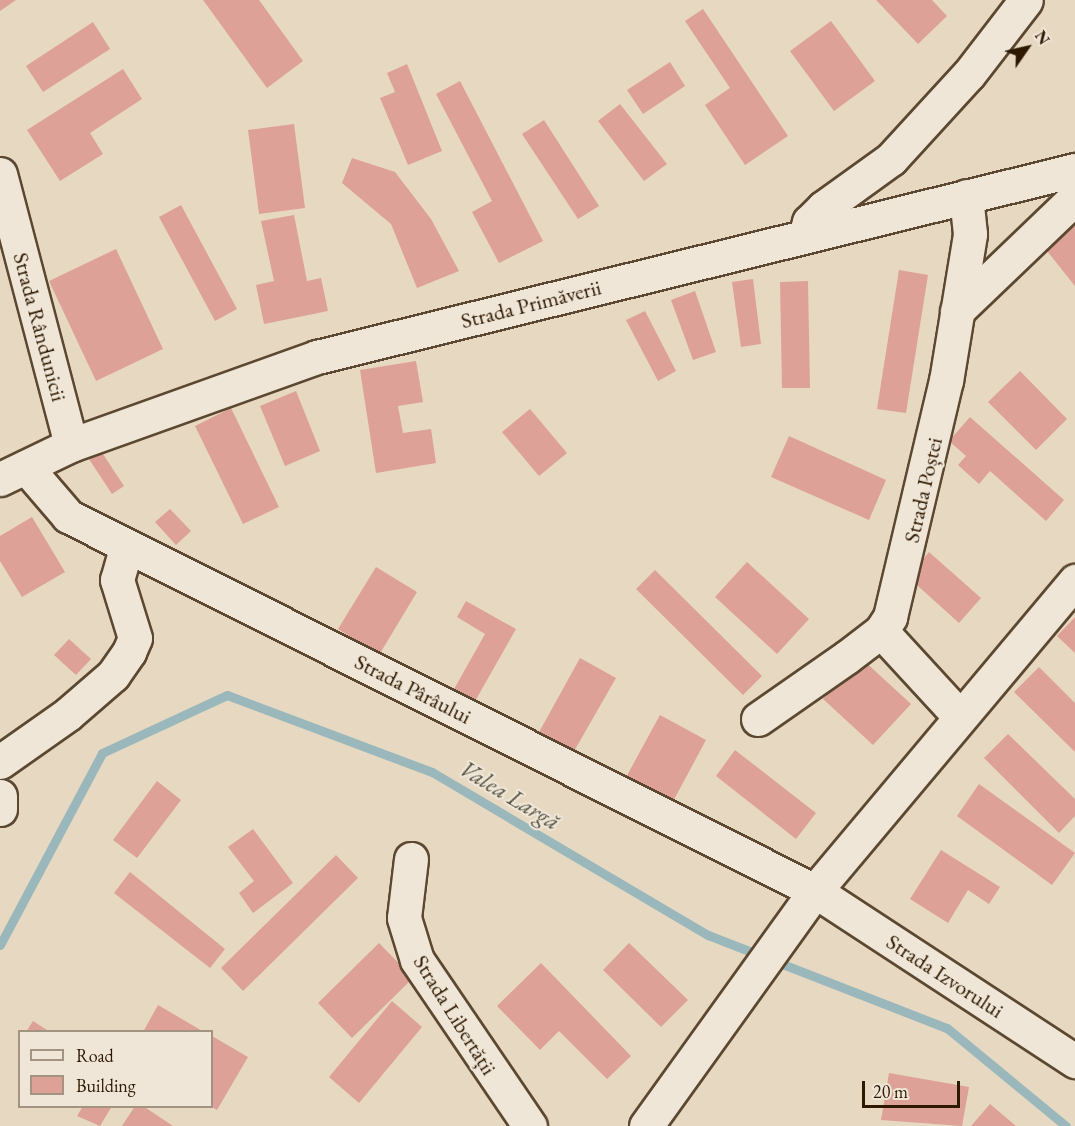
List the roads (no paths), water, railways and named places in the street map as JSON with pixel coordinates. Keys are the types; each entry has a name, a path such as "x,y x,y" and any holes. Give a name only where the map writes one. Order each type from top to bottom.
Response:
{"street":[{"path":"805,236 809,222 824,208 899,150 969,74 1026,0"},
{"name":"Strada Primăverii","path":"13,473 71,445 317,357 1075,170"},
{"name":"Strada Rândunicii","path":"0,174 71,445"},
{"name":"Strada Poștei","path":"758,718 881,631 890,617 910,546 957,311 970,234 966,196"},
{"path":"957,311 1075,198"},
{"name":"Strada Pârâului","path":"13,473 68,516 815,891"},
{"path":"0,762 68,714 113,675 129,652 135,638 117,580 127,546"},
{"path":"646,1126 795,924 815,891 1075,581"},
{"path":"881,631 960,717"},
{"path":"0,796 0,809"},
{"name":"Strada Libertății","path":"411,860 404,918 417,960 530,1126"},
{"name":"Strada Izvorului","path":"815,891 1075,1061"}],"waterway":[{"name":"Valea Largă","path":"0,945 102,753 227,695 432,772 708,935 947,1028 1066,1126"}]}
